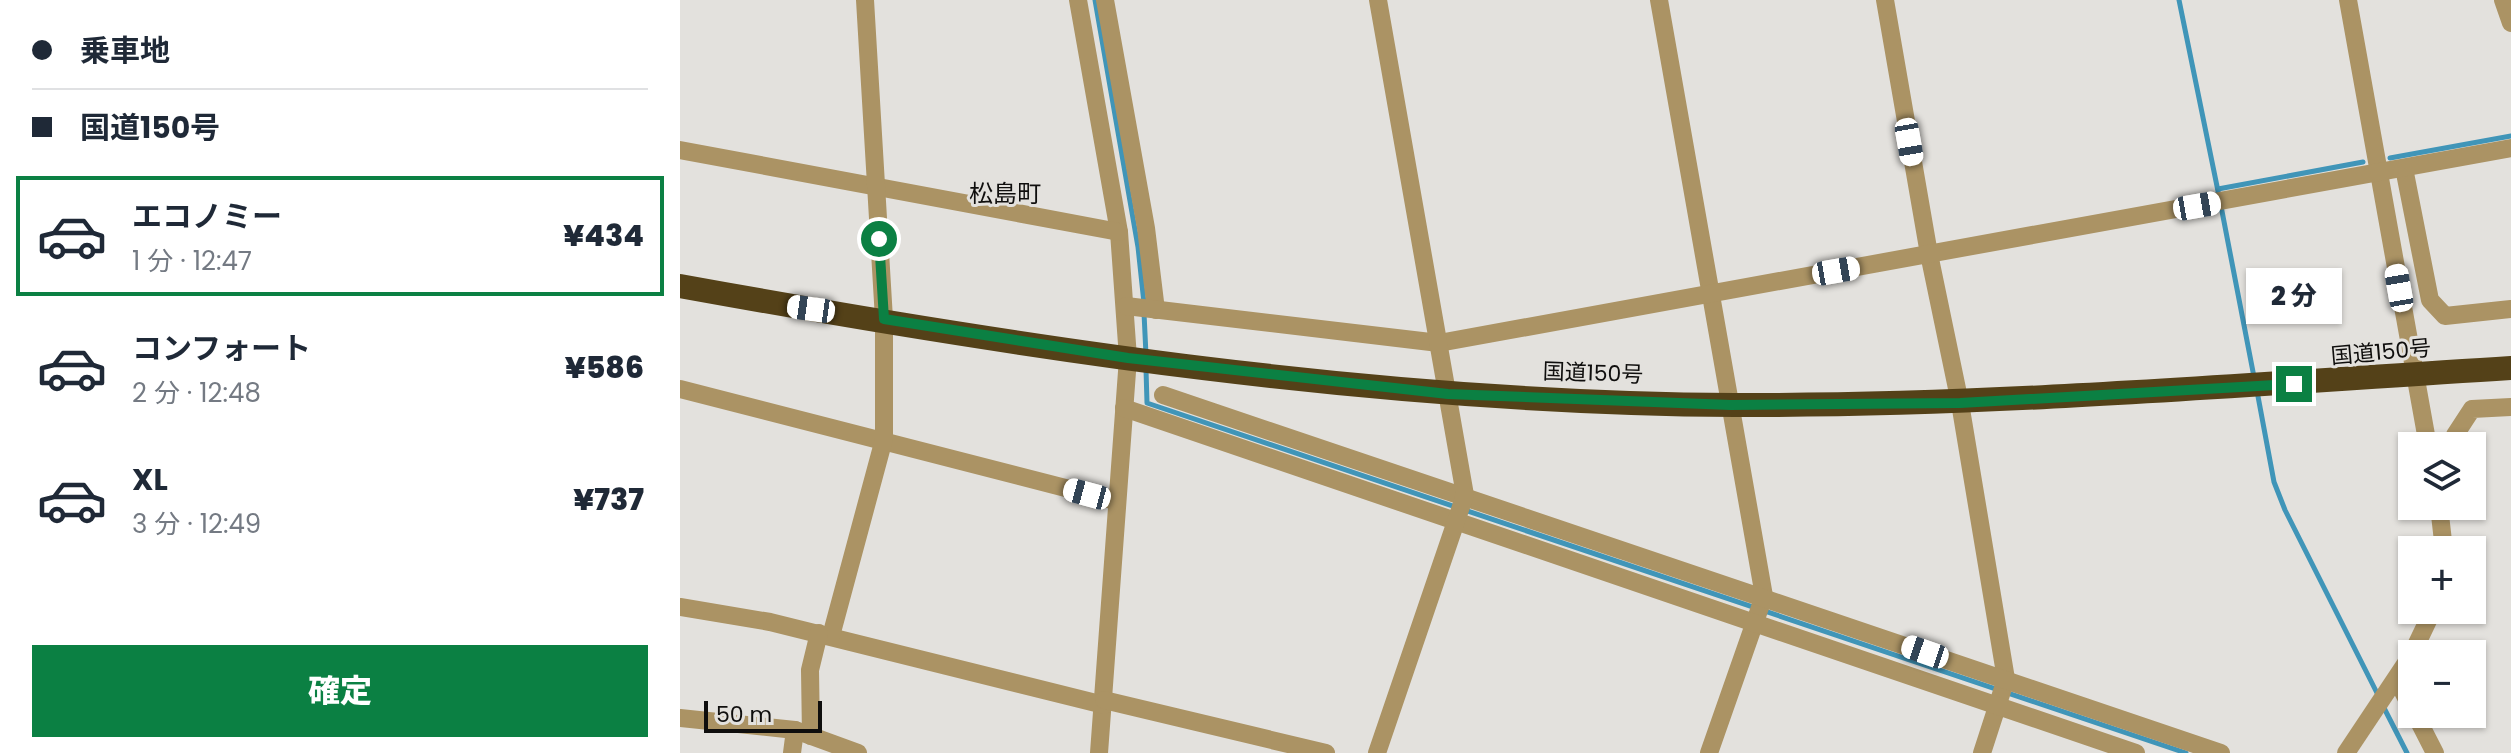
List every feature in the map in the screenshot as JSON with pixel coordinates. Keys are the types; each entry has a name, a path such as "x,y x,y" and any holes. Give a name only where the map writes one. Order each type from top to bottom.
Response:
{"highway":[{"name":"国道150号","path":"680,286 1128,358 1448,394 1731,405 1960,403 2318,383 2511,368"}],"street":[{"path":"792,753 803,733 810,670 825,635 884,439 884,319 865,0"},
{"path":"1078,0 1119,232 1128,358 1099,753"},
{"path":"1105,0 1146,228 1156,310"},
{"path":"1377,753 1465,495 1378,0"},
{"path":"1659,0 1764,596 1709,753"},
{"path":"1885,0 1929,254 1960,403 2006,679 1982,753"},
{"path":"2348,0 2425,432"},
{"path":"2503,0 2511,23"},
{"path":"1126,306 1439,343 2511,148"},
{"path":"680,150 1119,232"},
{"path":"2404,168 2430,300 2445,316 2511,309"},
{"path":"680,389 1116,501"},
{"path":"1163,395 2221,753"},
{"path":"2457,432 2472,409 2511,407"},
{"path":"1124,408 2136,753"},
{"path":"1214,439 1223,415"},
{"path":"680,607 825,635 1323,753"},
{"path":"2346,753 2398,678"},
{"path":"2395,683 2398,688"},
{"path":"680,718 803,733 858,753"},
{"path":"2422,728 2435,753"}],"waterway":[{"path":"1095,0 1138,247 1144,303"},
{"path":"2179,0 2219,196"},
{"path":"2390,158 2511,136"},
{"path":"2218,189 2363,162"},
{"path":"2221,206 2254,377"},
{"path":"1144,313 1146,355"},
{"path":"1146,369 1147,403 2186,753"},
{"path":"2257,391 2274,482 2285,510 2378,695"},
{"path":"2382,704 2407,753"}],"district":[{"name":"松島町","path":"1005,193"}],"route":[{"path":"879,239 884,319 1128,358 1407,390 1731,405 1960,403 2294,384"}]}
